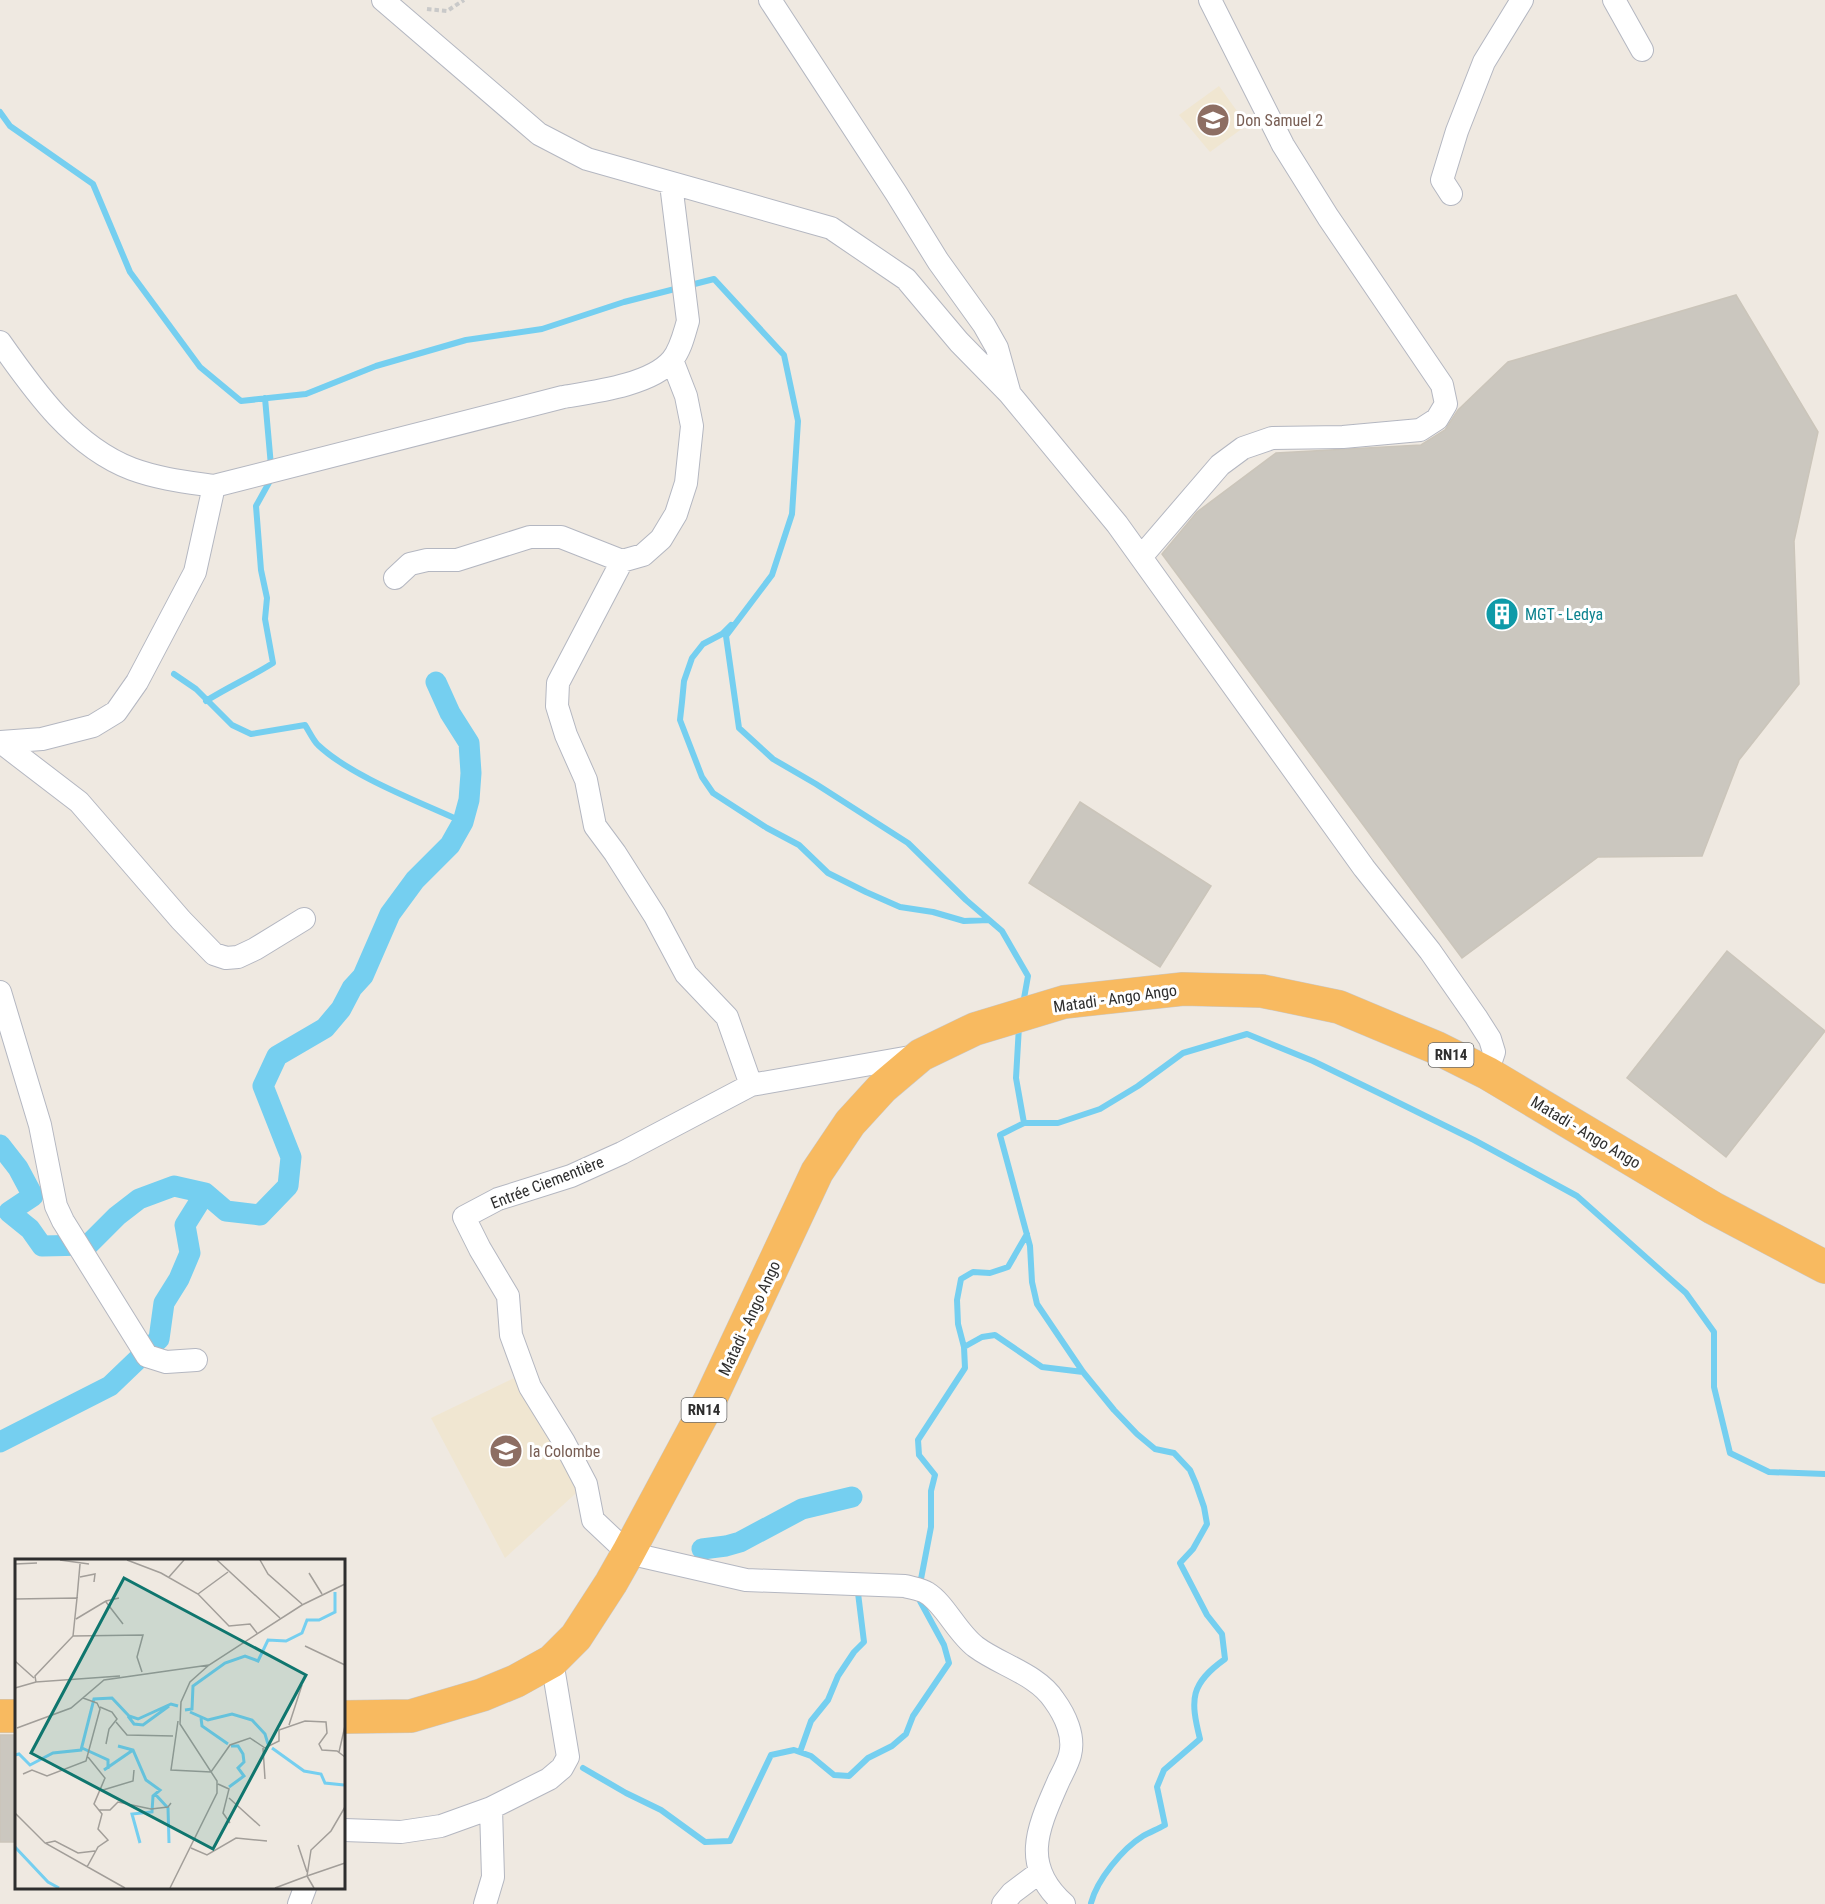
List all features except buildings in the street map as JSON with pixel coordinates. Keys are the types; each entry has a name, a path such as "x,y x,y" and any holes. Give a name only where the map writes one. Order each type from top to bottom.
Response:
{"highway":[{"name":"Matadi - Ango Ango","path":"345,1717 411,1716 482,1695 516,1681 552,1661 576,1637 611,1583 710,1400 817,1172 850,1123 882,1088 921,1055 975,1029 1021,1015 1064,1002 1184,989 1262,991 1340,1007 1437,1048 1487,1073 1713,1208 1825,1267"}],"street":[{"path":"383,0 539,134 587,159 831,228 906,279 960,342 1009,393 1117,524 1364,868 1430,951 1490,1039 1494,1052 1487,1073"},
{"path":"770,0 938,261 984,325 997,348 1009,393"},
{"path":"1141,558 1220,465 1243,448 1272,438 1343,437 1420,430 1437,419 1446,404 1442,385 1283,145 1210,0"},
{"path":"1451,194 1442,180 1457,131 1484,62 1522,0"},
{"path":"1614,0 1642,50"},
{"path":"0,342 30,385 61,420 100,453 142,472 171,480 214,486 530,405 615,388 654,374 672,360 682,342 688,321 671,184"},
{"path":"394,578 410,564 427,560 457,560 530,537 561,537 622,561 643,555 661,539 676,514 686,483 692,426 686,396 672,360"},
{"path":"1,742 42,739 93,726 116,712 137,682 195,572 214,486"},
{"path":"622,561 558,683 557,706 566,735 586,780 595,826 655,916 686,974 727,1017 751,1085"},
{"path":"1,742 79,802 181,920 214,954 226,958 238,957 304,919"},
{"path":"0,992 40,1125 56,1206 63,1221 147,1356 166,1362 196,1360"},
{"name":"Entrée Ciementière","path":"628,1552 593,1520 586,1484 530,1387 522,1366 511,1335 508,1296 464,1217 498,1199 571,1176 622,1153 751,1085 921,1055"},
{"path":"628,1552 746,1580 905,1586 927,1593 966,1640 990,1658 1027,1675 1053,1698 1069,1726 1071,1754 1043,1817 1036,1845 1040,1872 1051,1892 1064,1904"},
{"path":"345,1830 401,1832 441,1826 491,1808 549,1779 562,1768 568,1757 552,1661"},
{"path":"485,1904 494,1877 491,1808"},
{"path":"1003,1904 1012,1893 1040,1872"},
{"path":"299,1904 304,1889"}],"shaded area":[{"name":"Don Samuel 2","path":"1219,86 1247,125 1210,152 1179,115"},
{"name":"la Colombe","path":"514,1378 586,1484 505,1558 431,1418"}],"waterway":[{"path":"0,112 10,126 93,184 130,272 200,367 241,401 306,394 376,366 466,340 542,329 624,302 714,279 784,355 798,421 792,514 772,575 726,636 739,728 773,759 908,843 966,900 1002,931 1028,976 1023,1004"},
{"path":"265,398 271,466"},
{"path":"206,701 273,663 265,619 267,598 261,570 256,506 271,479"},
{"path":"731,625 722,634 703,644 692,658 684,681 680,720 702,777 713,793 767,828 799,845 828,873 866,892 900,907 933,912 964,921 989,920"},
{"path":"174,674 196,689 232,725 251,734 305,725 318,745 349,768 387,788 463,822"},
{"path":"0,1145 18,1168 33,1196 9,1212 30,1229 42,1246 88,1245 117,1216 139,1199 174,1186 205,1193 226,1211 260,1215 288,1186 291,1157 263,1086 277,1056 325,1028 341,1009 352,988 363,976 390,914 415,880 450,845 463,822 469,800 471,773 469,743 450,713 436,682"},
{"path":"1019,1026 1016,1078 1024,1123 1058,1123 1100,1109 1138,1086 1183,1053 1247,1034 1313,1061 1383,1095 1474,1140 1577,1196 1686,1293 1714,1332 1714,1387 1730,1453 1769,1472 1825,1474"},
{"path":"1024,1123 1000,1135 1030,1246 1032,1282 1037,1304 1083,1372 1114,1410 1155,1449 1174,1453 1190,1470 1204,1507 1207,1524 1193,1549 1180,1563 1207,1615 1222,1634 1225,1659 1205,1676 1196,1693 1194,1703 1200,1739 1164,1770 1157,1787 1165,1825 1143,1836 1119,1857 1105,1875 1091,1903"},
{"path":"0,1442 110,1386 159,1339 164,1303 179,1279 190,1253 185,1225 205,1193"},
{"path":"921,1579 931,1527 931,1491 935,1475 919,1455 918,1440 965,1368 964,1347 958,1324 957,1300 961,1279 973,1272 990,1273 1008,1267 1027,1234"},
{"path":"964,1347 982,1337 995,1335 1042,1367 1083,1372"},
{"path":"702,1549 740,1542 802,1509 852,1497"},
{"path":"800,1752 811,1721 828,1700 838,1676 854,1652 864,1642 858,1593"},
{"path":"583,1768 661,1810 705,1842 730,1841 771,1755 794,1750 811,1756 834,1775 849,1776 868,1758 892,1746 906,1734 913,1716 949,1663 944,1645 920,1601"}],"place":[{"name":"Don Samuel 2","path":"1213,120"},
{"name":"MGT - Ledya","path":"1502,614"},
{"name":"la Colombe","path":"506,1451"}]}
